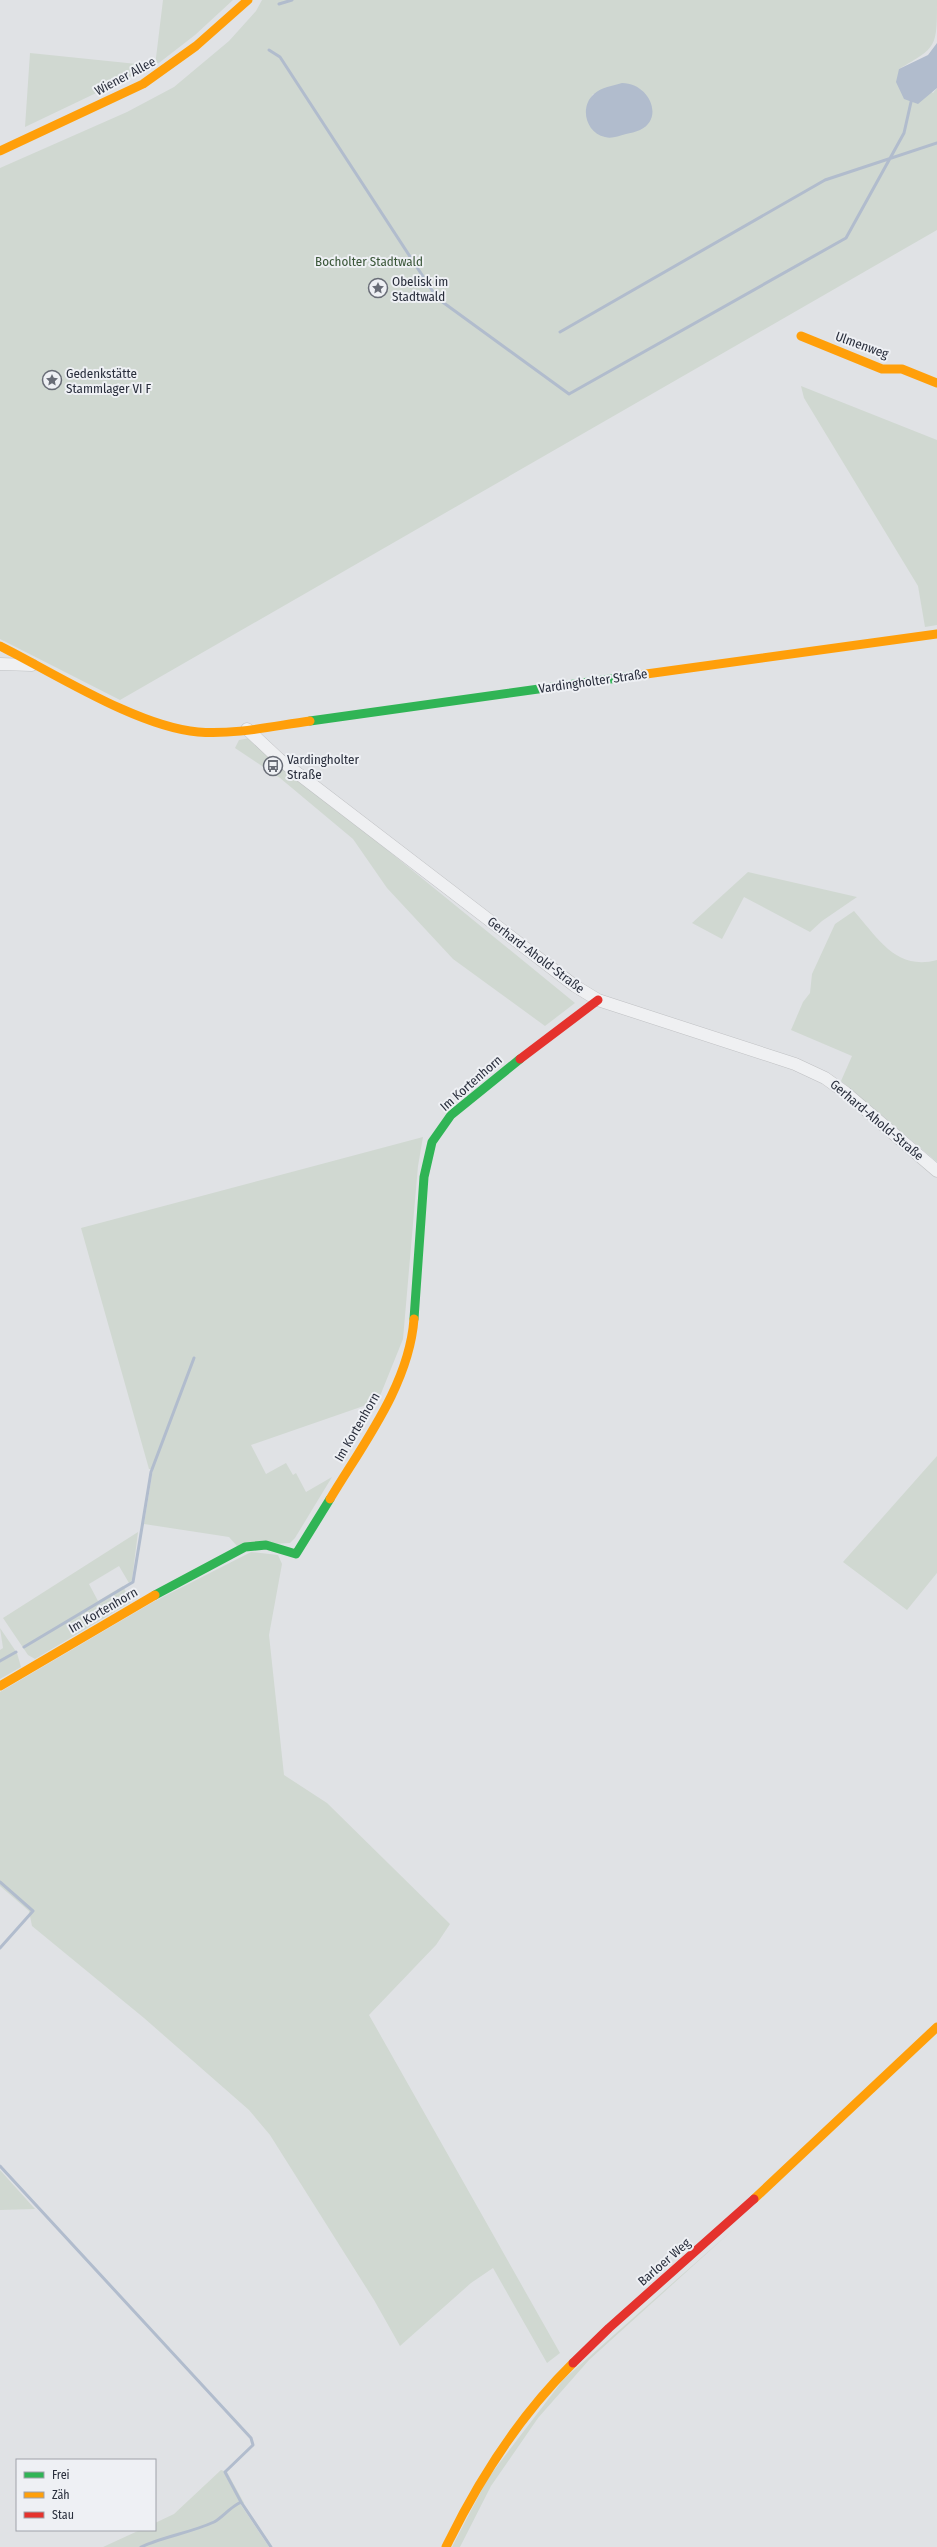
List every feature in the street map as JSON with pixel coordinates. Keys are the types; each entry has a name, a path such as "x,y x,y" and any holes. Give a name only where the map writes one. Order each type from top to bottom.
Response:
{"street":[{"name":"Wiener Allee","path":"0,151 143,84 196,46 248,0"},
{"name":"Ulmenweg","path":"801,336 882,369 902,369 937,383"},
{"name":"Vardingholter Straße","path":"1,646 4,656 0,663 39,665 109,702 152,720 199,733 247,729 937,634"},
{"path":"1,646 39,665"},
{"name":"Gerhard-Ahold-Straße","path":"247,729 298,774 574,986 598,1000 795,1064 825,1078 846,1093 937,1171"},
{"name":"Im Kortenhorn","path":"0,1686 168,1588 245,1547 266,1545 296,1554 386,1407 412,1341 424,1177 432,1142 451,1115 516,1060 598,1000"},
{"name":"Barloer Weg","path":"446,2547 461,2513 484,2474 519,2424 562,2372 619,2319 735,2217 937,2027"}],"green space":[{"path":"163,0 233,0 195,35 155,66"},
{"name":"Bocholter Stadtwald","path":"262,0 937,0 935,37 932,44 921,56 899,69 933,93 937,88 937,230 120,700 0,639 0,168 127,112 174,87 229,41 256,11","holes":["593,94 652,107 647,124 586,109"]},
{"path":"30,53 137,64 136,74 25,127"},
{"path":"801,386 937,440 937,625 925,627 918,586 804,398"},
{"path":"250,738 575,1003 545,1026 453,959 387,888 353,839 280,778 235,748 239,740"},
{"path":"748,872 857,897 822,921 810,932 744,897 722,939 692,923"},
{"path":"854,911 889,950 899,956 910,961 923,962 937,960 937,1162 841,1081 852,1056 791,1030 803,1002 810,993 812,974 835,924"},
{"path":"423,1137 418,1166 403,1339 378,1401 251,1445 266,1474 286,1463 293,1475 296,1473 306,1492 332,1477 295,1538 290,1543 237,1546 229,1537 144,1524 153,1469 149,1469 81,1228"},
{"path":"937,1456 937,1573 907,1610 843,1562"},
{"path":"138,1532 132,1580 129,1583 119,1566 89,1584 98,1601 123,1586 131,1602 35,1659 28,1655 3,1618"},
{"path":"251,1552 278,1555 282,1564 269,1635 284,1775 327,1803 450,1924 436,1945 369,2015 560,2353 547,2363 493,2268 471,2283 400,2346 374,2300 270,2135 249,2110 144,2018 32,1926 29,1911 0,1886 0,1692 153,1602"},
{"path":"0,1628 17,1653 21,1667 0,1679 0,1650 3,1648"},
{"path":"0,2170 35,2209 0,2210"},
{"path":"736,2227 589,2360 538,2418 491,2486 460,2547 452,2547 488,2478 563,2380"},
{"path":"221,2470 227,2472 244,2503 241,2505 269,2547 103,2547 138,2531 156,2531 156,2523 174,2514"}],"water":[{"path":"937,43 937,88 918,104 904,99 896,82 899,69 928,55"},
{"path":"622,83 632,85 640,89 646,95 650,102 652,118 648,125 637,131 608,138 598,135 589,125 587,119 586,112 589,99 600,90"}],"waterway":[{"path":"279,4 292,0"},
{"path":"269,50 280,57 437,298 569,394 846,238 904,133 911,102"},
{"path":"560,332 825,180 937,143"},
{"path":"24,1647 133,1582 151,1472 194,1358"},
{"path":"0,1661 16,1652"},
{"path":"0,1882 33,1911 0,1948"},
{"path":"0,2166 251,2438 253,2445 225,2472 241,2502 271,2547"},
{"path":"141,2547 214,2522 241,2502"}],"traffic: fast":[{"path":"310,721 639,675"},
{"path":"414,1319 424,1177 432,1142 451,1115 520,1059"},
{"path":"155,1595 245,1547 266,1545 296,1554 330,1499"}],"traffic: slow":[{"path":"0,151 143,84 196,46 248,0"},
{"path":"801,336 882,369 902,369 937,383"},
{"path":"639,675 937,634"},
{"path":"0,646 123,710 174,728 212,733 254,730 310,721"},
{"path":"330,1499 370,1435 394,1390 410,1343 414,1319"},
{"path":"0,1686 155,1595"},
{"path":"754,2199 937,2027"},
{"path":"446,2547 472,2497 502,2449 553,2383 573,2363"}],"traffic: jam":[{"path":"520,1059 598,1000"},
{"path":"573,2363 609,2328 754,2199"}],"place":[{"name":"Obelisk im Stadtwald","path":"378,288"},
{"name":"Gedenkstätte Stammlager VI F","path":"52,380"},
{"name":"Vardingholter Straße","path":"273,766"}]}
